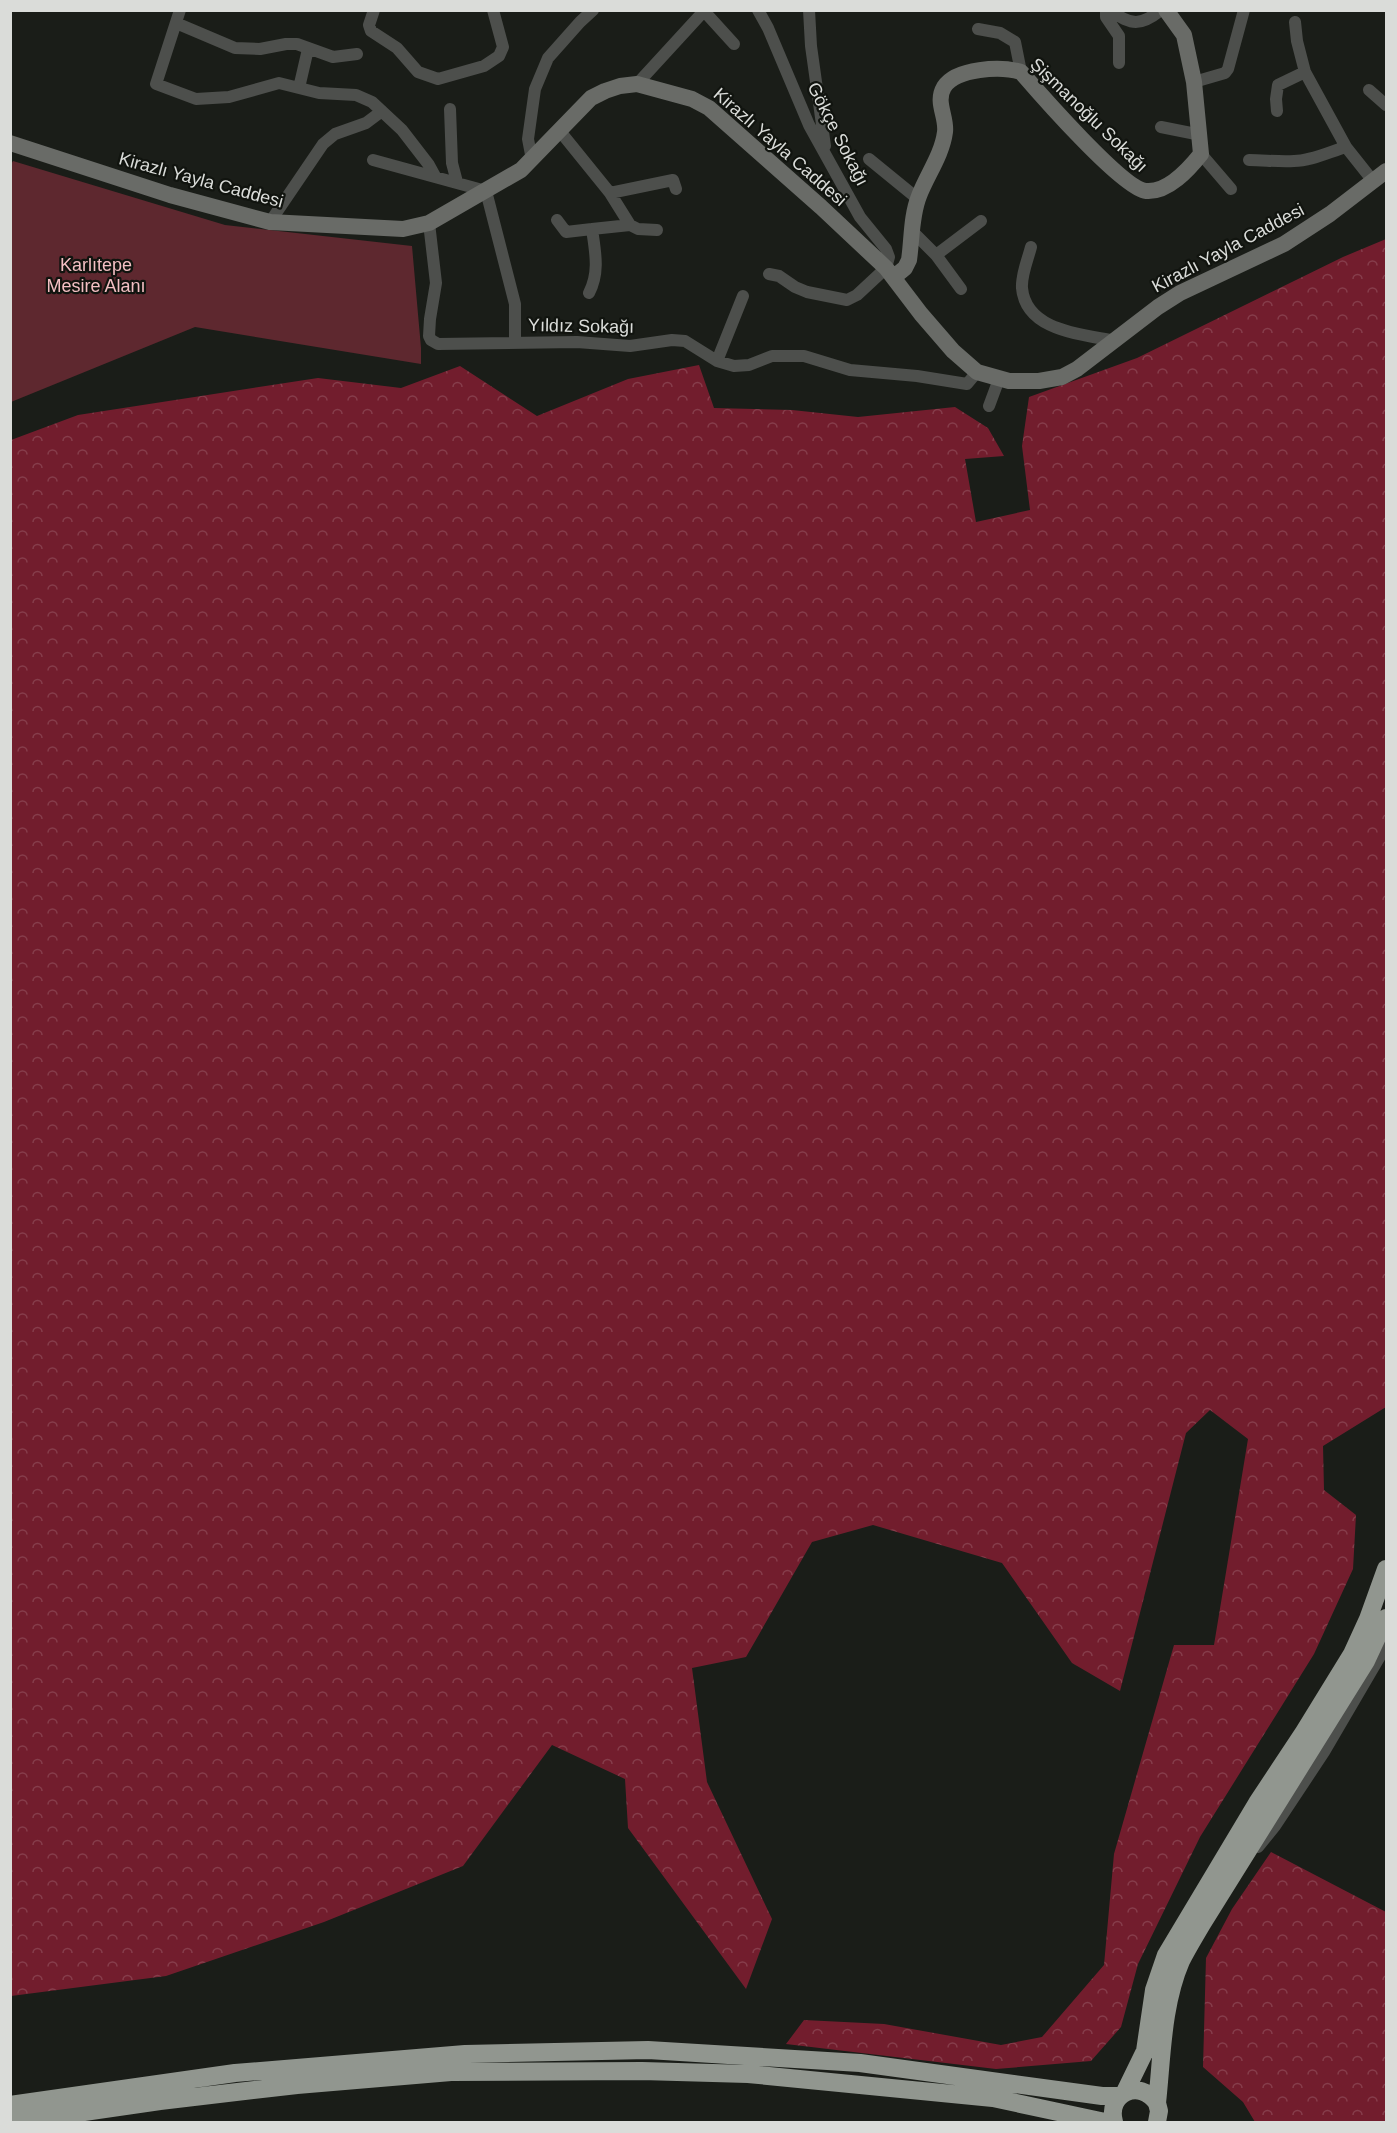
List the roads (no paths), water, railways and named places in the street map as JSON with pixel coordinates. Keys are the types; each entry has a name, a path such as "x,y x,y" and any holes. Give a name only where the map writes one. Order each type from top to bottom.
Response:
{"highway":[{"path":"1114,2122 1112,2109 1145,2051 1154,1990 1166,1955 1257,1803 1352,1653 1368,1619 1386,1569"},
{"path":"1158,2117 1170,1994 1181,1961 1366,1662 1386,1618"},
{"path":"10,2104 235,2073 430,2056 648,2050 860,2063 1102,2096 1140,2090 1147,2093 1158,2117"},
{"path":"15,2122 171,2099 439,2073 630,2071 748,2074 993,2098 1105,2122"}],"main road":[{"path":"1166,10 1184,35 1194,82 1201,135 1201,154"},
{"name":"Şişmanoğlu Sokağı","path":"890,272 905,268 909,260 918,199 939,154 945,133 940,96 942,89 958,75 990,69 1012,69 1021,72 1079,136 1138,190 1150,192 1168,185 1185,174 1201,154"},
{"name":"Kirazlı Yayla Caddesi","path":"10,143 170,195 270,222 403,229 429,223 521,170 591,98 620,86 637,84 692,99 708,108 822,207 890,272 921,314 953,351 976,372 999,379 1039,381 1062,377 1077,369 1158,307 1180,293 1284,244 1380,176"}],"street":[{"path":"374,10 369,25 371,31 397,48 418,72 438,79 484,66 499,56 503,46 493,10"},
{"path":"532,160 528,139 535,89 548,58 593,10"},
{"name":"Gökçe Sokağı","path":"758,10 768,28 809,125 826,157 860,217 886,249 890,272"},
{"path":"809,10 811,46 826,157"},
{"path":"1119,63 1119,36 1106,16 1106,12 1110,10 1132,22 1144,22 1161,10"},
{"path":"1194,82 1225,73 1232,58 1244,10"},
{"path":"637,84 704,11 734,44"},
{"path":"357,54 333,57 297,44 260,50 235,48 178,16 156,84 196,99 229,97 279,83 319,93 356,95 372,102 402,130 435,176"},
{"path":"1295,22 1305,72 1346,147 1380,176"},
{"path":"978,29 1000,33 1015,42 1021,72"},
{"path":"299,88 308,49"},
{"path":"1277,111 1278,85 1305,72"},
{"path":"1369,90 1386,105"},
{"path":"450,109 452,163 457,182"},
{"path":"270,222 323,144 335,134 366,123 382,111"},
{"path":"1161,127 1201,135"},
{"path":"560,130 610,193 630,225 638,229 657,230"},
{"path":"1249,160 1272,159 1293,162 1311,159 1346,147"},
{"path":"1201,154 1231,189"},
{"path":"869,159 918,199"},
{"path":"373,160 486,191 515,304 515,343"},
{"path":"610,193 673,180 676,189"},
{"path":"557,220 566,232 630,225"},
{"path":"936,255 981,221"},
{"name":"Yıldız Sokağı","path":"429,223 436,282 429,319 429,336 438,344 577,342 630,346 672,339 685,341 717,361 734,366 749,365 772,356 804,356 850,370 917,376 967,384 976,372"},
{"path":"589,293 595,282 597,271 592,229"},
{"path":"912,231 936,255 961,289"},
{"path":"1030,247 1022,285 1025,300 1034,315 1055,328 1115,341"},
{"path":"769,274 779,276 807,292 847,300 890,272"},
{"path":"717,361 743,296"},
{"path":"989,406 999,379"},
{"path":"1225,1887 1275,1826 1324,1752 1386,1646"}],"park label":[{"name":"Karlıtepe Mesire Alanı","path":"96,275"}]}
